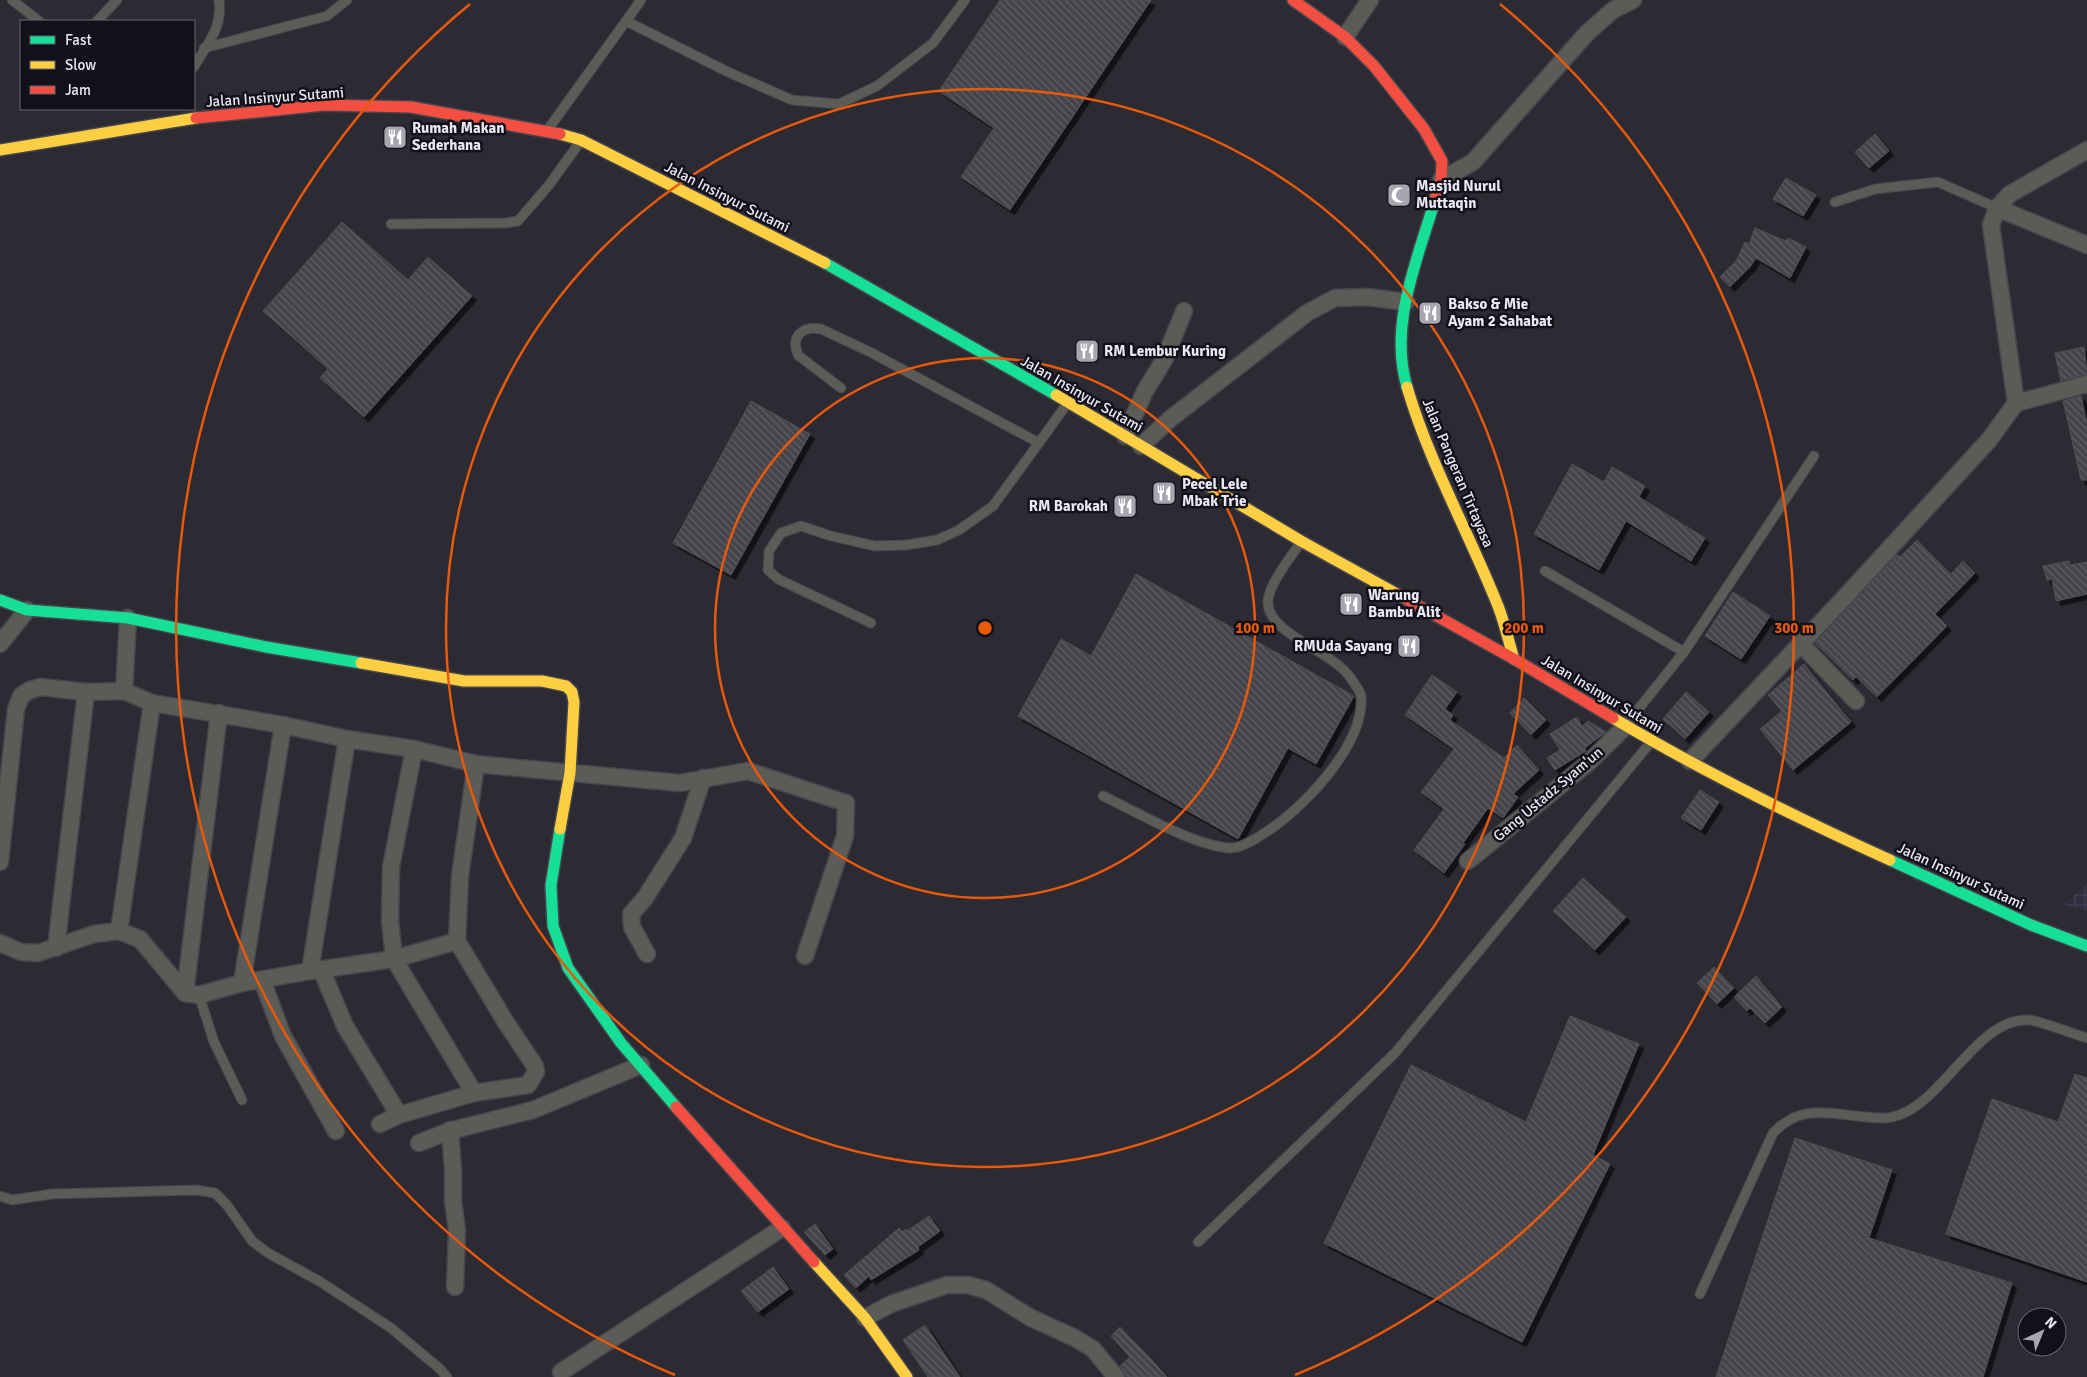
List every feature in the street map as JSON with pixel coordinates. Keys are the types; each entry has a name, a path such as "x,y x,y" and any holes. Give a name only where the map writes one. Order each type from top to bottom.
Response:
{"main road":[{"name":"Jalan Pangeran Tirtayasa","path":"1293,0 1345,37 1374,66 1424,129 1442,161 1441,180 1406,302 1400,331 1400,355 1405,381 1417,422 1497,602 1514,659"},
{"name":"Jalan Insinyur Sutami","path":"0,150 189,114 324,105 410,107 547,130 581,140 829,265 1068,402 1302,541 1514,659 1652,741 1804,821 2032,925 2087,946"},
{"path":"0,600 27,610 128,618 266,647 464,681 542,681 566,686 572,692 574,702 570,773 550,885 553,926 568,968 621,1042 782,1228 865,1318 907,1377"}],"street":[{"path":"1345,37 1370,0"},
{"path":"1441,180 1473,162 1587,33 1613,10 1633,0"},
{"path":"2016,403 1991,225 1997,208 2010,194 2087,150"},
{"path":"1997,208 2087,245"},
{"path":"1141,446 1170,419 1307,313 1335,298 1368,297 1406,302"},
{"path":"1125,436 1145,391 1164,360 1184,312"},
{"path":"1690,761 1989,440 2016,403 2087,384"},
{"path":"0,644 27,610"},
{"path":"124,691 128,618"},
{"path":"1801,644 1856,701"},
{"path":"0,862 16,709 21,696 30,690 41,687 86,692 124,691 152,703 283,724 347,739 414,748 476,764 680,783 748,771 846,803 845,836 805,956"},
{"path":"56,948 86,692"},
{"path":"119,932 152,703"},
{"path":"192,994 219,713"},
{"path":"242,983 283,724"},
{"name":"Gang Ustadz Syam'un","path":"1468,861 1588,763 1626,726"},
{"path":"347,739 316,970 345,1026 399,1115"},
{"path":"414,748 392,867 390,920 394,959 474,1093"},
{"path":"380,1124 399,1115 474,1093 528,1085 536,1072 535,1066 505,1021 457,941 460,876 476,764"},
{"path":"647,954 632,927 631,914 645,898 683,838 704,778"},
{"path":"0,943 21,952 38,953 94,934 119,932 140,939 192,994"},
{"path":"192,994 316,970 394,959 457,941"},
{"path":"262,980 283,1036 336,1131"},
{"path":"419,1143 450,1130 533,1110 641,1065"},
{"path":"450,1130 453,1170 452,1201 457,1230 455,1287"},
{"path":"561,1372 782,1228"},
{"path":"865,1318 891,1304 946,1285 968,1285 986,1290 1031,1318 1093,1349 1116,1377"}],"lane":[{"path":"12,0 38,20"},
{"path":"98,20 117,0"},
{"path":"195,65 217,29 221,14 219,0"},
{"path":"204,48 327,16 347,0"},
{"path":"547,130 641,0"},
{"path":"626,21 728,72 792,100 839,104 877,86 932,43 965,0"},
{"path":"391,224 506,223 518,221 549,185 581,140"},
{"path":"1836,202 1875,189 1938,182 1997,208"},
{"path":"841,388 799,356 795,350 795,342 805,330 812,327 821,329 872,353 1038,444"},
{"path":"871,623 778,579 768,570 769,552 781,532 801,526 831,536 875,546 906,546 937,540 959,530 994,506 1068,402"},
{"path":"1626,726 1684,652 1814,456"},
{"path":"1103,796 1195,840 1230,848 1251,841 1280,824 1305,801 1332,771 1351,736 1361,711 1361,694 1351,678 1332,659 1287,632 1272,617 1268,603 1273,586 1302,541"},
{"path":"1545,571 1684,652"},
{"path":"1198,1242 1394,1053 1460,976 1511,910 1652,741"},
{"path":"192,994 242,1100"},
{"path":"1700,1294 1773,1133 1784,1122 1811,1112 1891,1118 1908,1112 1939,1085 1982,1041 2005,1024 2029,1020 2087,1038"},
{"path":"0,1196 12,1200 52,1194 196,1190 215,1193 227,1205 252,1241 268,1253 319,1281 391,1328 447,1377"}],"shaded area":[{"path":"2087,884 2087,911 2064,904"}],"building":[{"path":"1000,0 1151,0 1010,210 961,177 994,128 939,91"},
{"path":"1875,134 1889,151 1869,168 1855,152"},
{"path":"1786,178 1816,195 1803,216 1773,199"},
{"path":"342,222 408,280 428,257 472,296 364,417 320,378 328,369 263,311"},
{"path":"1755,228 1786,241 1788,238 1806,247 1790,278 1756,258 1750,267 1730,287 1720,277 1736,261 1745,242 1749,244"},
{"path":"2084,347 2087,374 2061,381 2055,353"},
{"path":"2081,396 2087,424 2087,480 2081,480 2063,401"},
{"path":"751,401 810,434 731,575 673,543"},
{"path":"1572,464 1604,482 1612,467 1645,486 1639,497 1705,538 1691,561 1626,521 1599,570 1534,534"},
{"path":"1917,540 1951,574 1963,561 1975,573 1935,614 1947,626 1877,697 1856,677 1853,680 1815,643 1897,555 1900,557"},
{"path":"2069,561 2070,565 2087,562 2087,594 2056,601 2052,579 2047,580 2043,566"},
{"path":"1136,574 1354,696 1316,764 1288,748 1238,839 1018,716 1061,639 1091,656"},
{"path":"1733,592 1770,616 1741,659 1705,636"},
{"path":"1804,664 1851,722 1793,770 1760,729 1782,711 1768,695"},
{"path":"1432,675 1457,692 1445,709 1453,715 1450,720 1504,758 1517,745 1539,770 1513,794 1518,797 1503,818 1488,808 1444,873 1414,850 1444,809 1421,792 1454,749 1405,715"},
{"path":"1686,692 1709,712 1685,739 1663,719"},
{"path":"1524,698 1546,720 1531,735 1510,713"},
{"path":"1577,717 1582,726 1588,721 1606,732 1585,748 1586,751 1555,770 1547,758 1560,750 1550,734"},
{"path":"1700,790 1719,802 1701,830 1681,818"},
{"path":"1583,878 1626,917 1595,950 1553,911"},
{"path":"1714,967 1734,988 1717,1004 1697,983"},
{"path":"1756,976 1782,1007 1765,1023 1750,1008 1747,1011 1734,997"},
{"path":"1570,1016 1639,1044 1593,1155 1610,1164 1522,1342 1324,1243 1411,1065 1526,1122"},
{"path":"2075,1074 2087,1078 2087,1282 1946,1234 1992,1099 2058,1122"},
{"path":"1795,1138 1892,1170 1869,1238 2012,1283 1983,1377 1716,1377"},
{"path":"929,1216 940,1231 918,1247 919,1250 871,1280 869,1276 856,1288 844,1275 899,1228 902,1232 906,1229 907,1231"},
{"path":"815,1224 833,1249 825,1255 804,1232"},
{"path":"773,1267 789,1289 758,1312 741,1291"},
{"path":"925,1325 960,1377 928,1377 903,1340"},
{"path":"1120,1327 1167,1377 1126,1377 1120,1366 1130,1357 1111,1336"}],"traffic: fast":[{"path":"1407,387 1402,363 1403,315 1414,266 1436,196"},
{"path":"825,263 1056,395"},
{"path":"0,600 27,610 128,618 266,647 361,663"},
{"path":"560,829 551,885 553,926 568,968 621,1043 676,1107"},
{"path":"1890,860 2031,925 2087,946"}],"traffic: slow":[{"path":"0,150 196,118"},
{"path":"560,134 581,140 825,263"},
{"path":"1407,387 1437,469 1499,608 1514,659"},
{"path":"1056,395 1301,541 1397,594"},
{"path":"361,663 464,681 542,681 566,686 572,692 574,702 570,773 560,829"},
{"path":"1613,718 1749,793 1890,860"},
{"path":"814,1262 865,1318 907,1377"}],"traffic: jam":[{"path":"1293,0 1345,37 1374,66 1424,129 1442,161 1441,180 1436,196"},
{"path":"196,118 324,105 411,107 560,134"},
{"path":"1397,594 1514,659 1613,718"},
{"path":"676,1107 814,1262"}],"place":[{"name":"Rumah Makan Sederhana","path":"395,137"},
{"name":"Masjid Nurul Muttaqin","path":"1399,195"},
{"name":"Bakso & Mie Ayam 2 Sahabat","path":"1430,313"},
{"name":"RM Lembur Kuring","path":"1087,351"},
{"name":"Pecel Lele Mbak Trie","path":"1164,493"},
{"name":"RM Barokah","path":"1125,506"},
{"name":"Warung Bambu Alit","path":"1351,604"},
{"name":"RMUda Sayang","path":"1409,646"}]}
